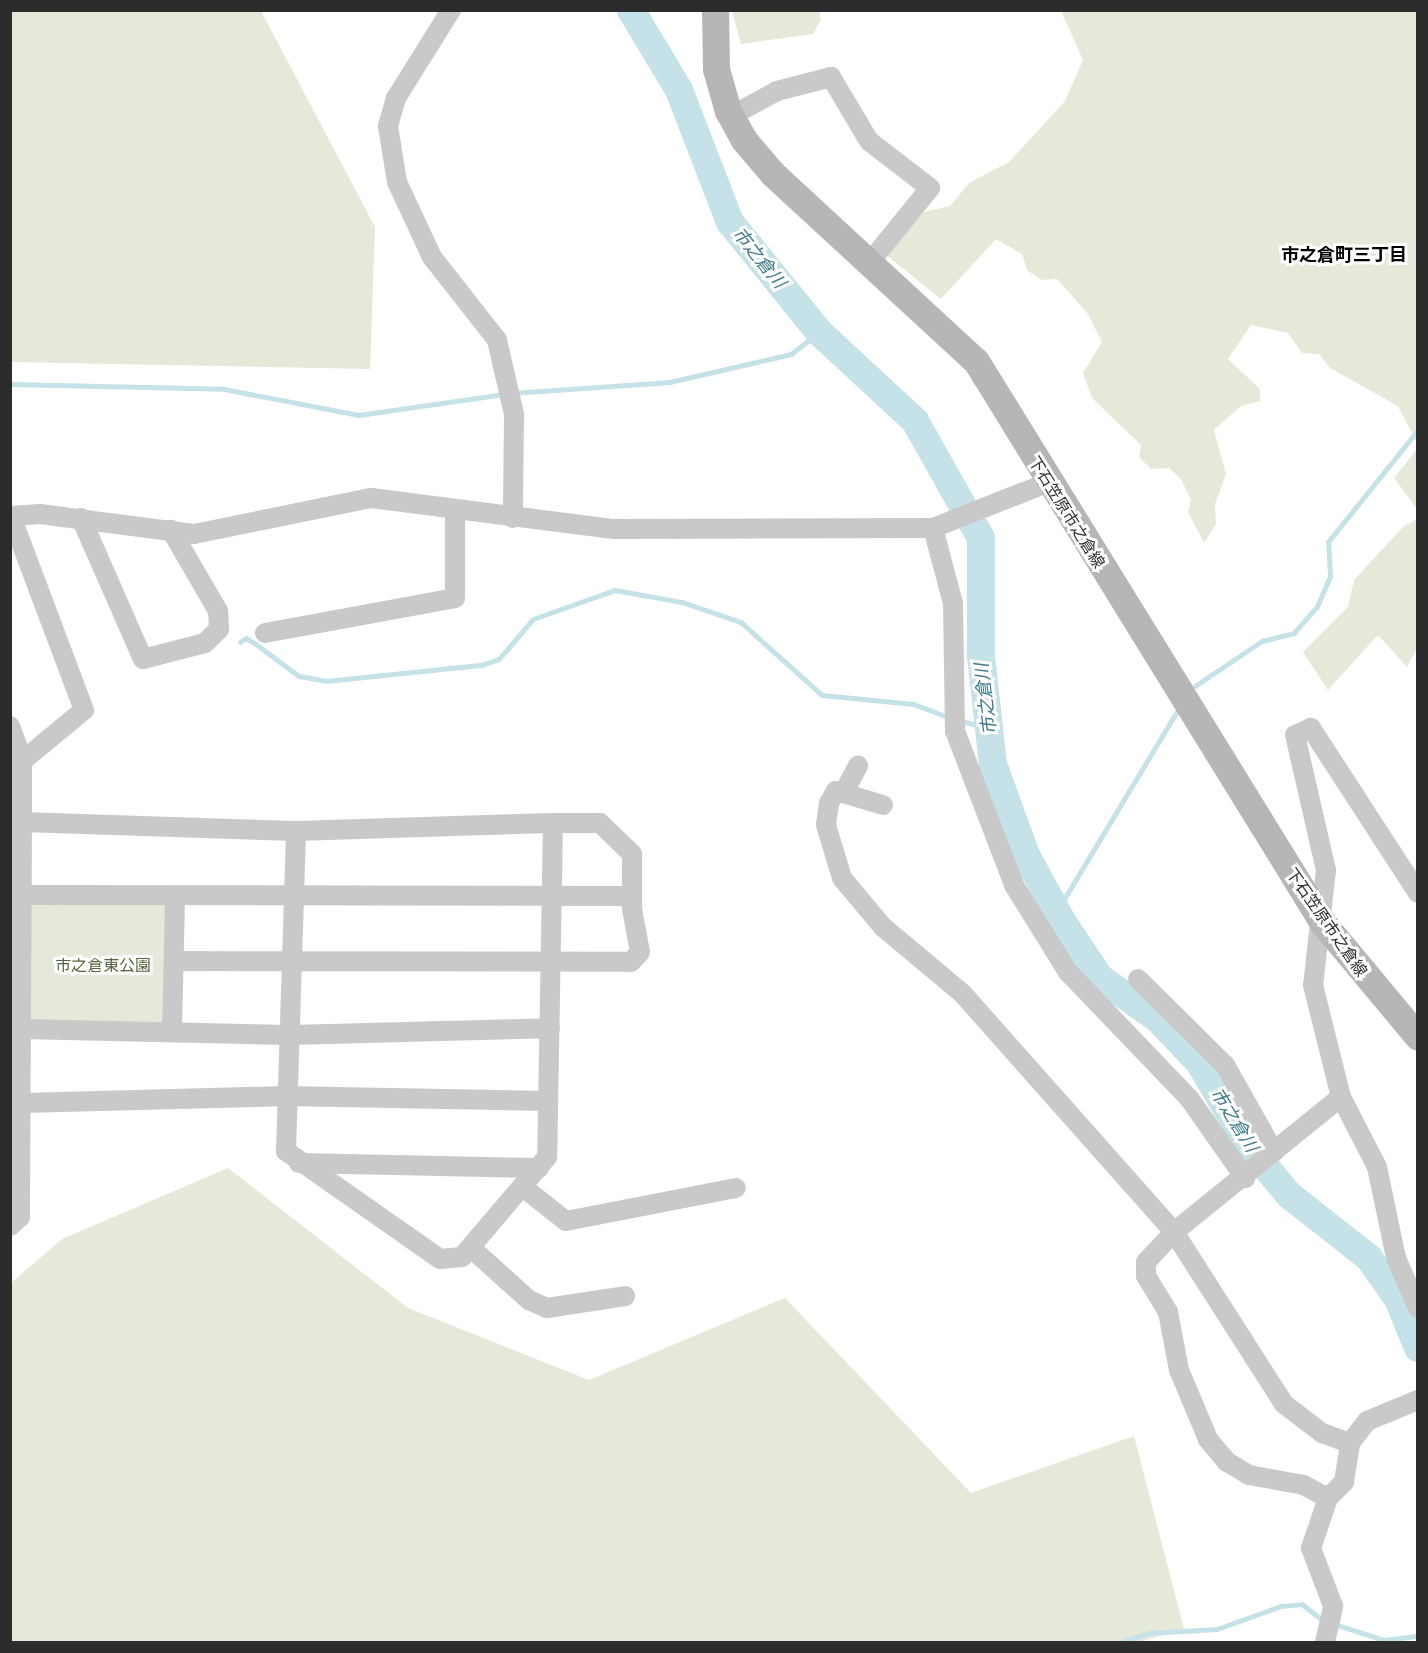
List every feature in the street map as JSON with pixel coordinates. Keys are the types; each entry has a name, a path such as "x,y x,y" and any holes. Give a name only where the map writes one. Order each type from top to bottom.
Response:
{"main road":[{"name":"下石笠原市之倉線","path":"716,10 716,69 731,117 773,174 976,361 1049,483 1323,923 1418,1037"}],"street":[{"path":"451,10 396,98 388,126 397,182 432,257 488,324 509,383 514,414 513,518"},
{"path":"731,117 777,91 831,77 869,141 930,188 870,262"},
{"path":"16,765 84,710 11,516 81,518 171,530 230,529 339,501 371,498 455,512 614,529 738,532 829,526 933,528 1009,502 1049,483"},
{"path":"265,633 455,598 455,512"},
{"path":"81,518 143,658 204,643 219,629 218,611 171,530"},
{"path":"933,528 953,603 955,731 1014,885 1068,972 1189,1098 1245,1178"},
{"path":"10,726 22,822 20,895 14,919 15,986 21,1029 16,1052 18,1114 16,1192 20,1217 10,1226"},
{"path":"1418,893 1311,728 1295,735 1326,870 1323,923 1312,986 1341,1097 1377,1167 1396,1258 1418,1308"},
{"path":"844,792 858,766"},
{"path":"883,805 836,791 829,803 826,825 842,878 883,927 957,988 1174,1232 1284,1404 1322,1433 1350,1443"},
{"path":"22,822 296,831 600,823 627,846 636,863 632,896 640,952 630,962 174,961"},
{"path":"296,831 297,897 283,1142 299,1163 440,1259 462,1257 524,1188 547,1156 553,823"},
{"path":"20,895 632,896"},
{"path":"172,1032 175,896"},
{"path":"1138,979 1225,1065 1274,1152"},
{"path":"21,1029 290,1035 550,1028"},
{"path":"18,1114 285,1096 548,1101"},
{"path":"1328,1498 1304,1485 1249,1475 1227,1462 1208,1439 1179,1370 1168,1312 1146,1275 1146,1262 1174,1232 1245,1178 1341,1097"},
{"path":"299,1163 539,1168"},
{"path":"524,1188 566,1221 736,1188"},
{"path":"471,1248 529,1300 547,1308 625,1296"},
{"path":"1329,1631 1330,1589 1311,1548 1328,1498 1344,1482 1350,1443 1367,1421 1417,1400"}],"green space":[{"path":"10,11 261,11 375,227 370,369 11,362"},
{"path":"732,11 819,11 821,19 813,34 741,44"},
{"path":"1061,11 1417,11 1417,443 1398,406 1330,368 1319,354 1302,353 1288,333 1251,325 1228,359 1260,389 1260,401 1241,406 1214,430 1226,474 1215,504 1216,524 1204,543 1188,512 1191,500 1181,479 1169,468 1151,469 1139,457 1141,445 1092,398 1083,373 1102,342 1088,314 1057,279 1042,280 1027,270 1022,254 996,239 941,299 885,254 924,212 950,206 969,183 1009,162 1065,101 1083,60"},
{"path":"1417,449 1417,509 1394,478"},
{"path":"1417,519 1417,648 1407,667 1378,635 1328,690 1303,652 1348,607 1354,580 1404,526"},
{"name":"市之倉東公園","path":"169,898 168,1032 29,1027 28,901"},
{"path":"228,1168 408,1308 589,1380 785,1298 971,1493 1134,1436 1184,1629 1139,1642 11,1642 11,1283 62,1239"}],"waterway":[{"name":"市之倉川","path":"631,10 679,90 730,222 819,332 915,421 981,538 981,656 993,764 1026,855 1062,921 1100,978 1159,1020 1199,1062 1249,1147 1289,1195 1369,1258 1398,1299 1418,1348"},
{"path":"513,393 670,382 791,354 819,332"},
{"path":"10,384 224,389 359,415 505,394"},
{"path":"1195,686 1262,641 1294,633 1317,607 1330,576 1328,542 1418,430"},
{"path":"240,642 246,638 299,676 326,681 482,665 499,659 533,619 615,590 682,602 741,622 822,695 914,704 950,718"},
{"path":"1057,911 1179,708"},
{"path":"959,720 987,728"},
{"path":"1122,1642 1149,1633 1217,1629 1281,1606 1302,1604 1324,1621"},
{"path":"1334,1624 1384,1640 1418,1636"}],"district":[{"name":"市之倉町三丁目","path":"1344,255"}]}
